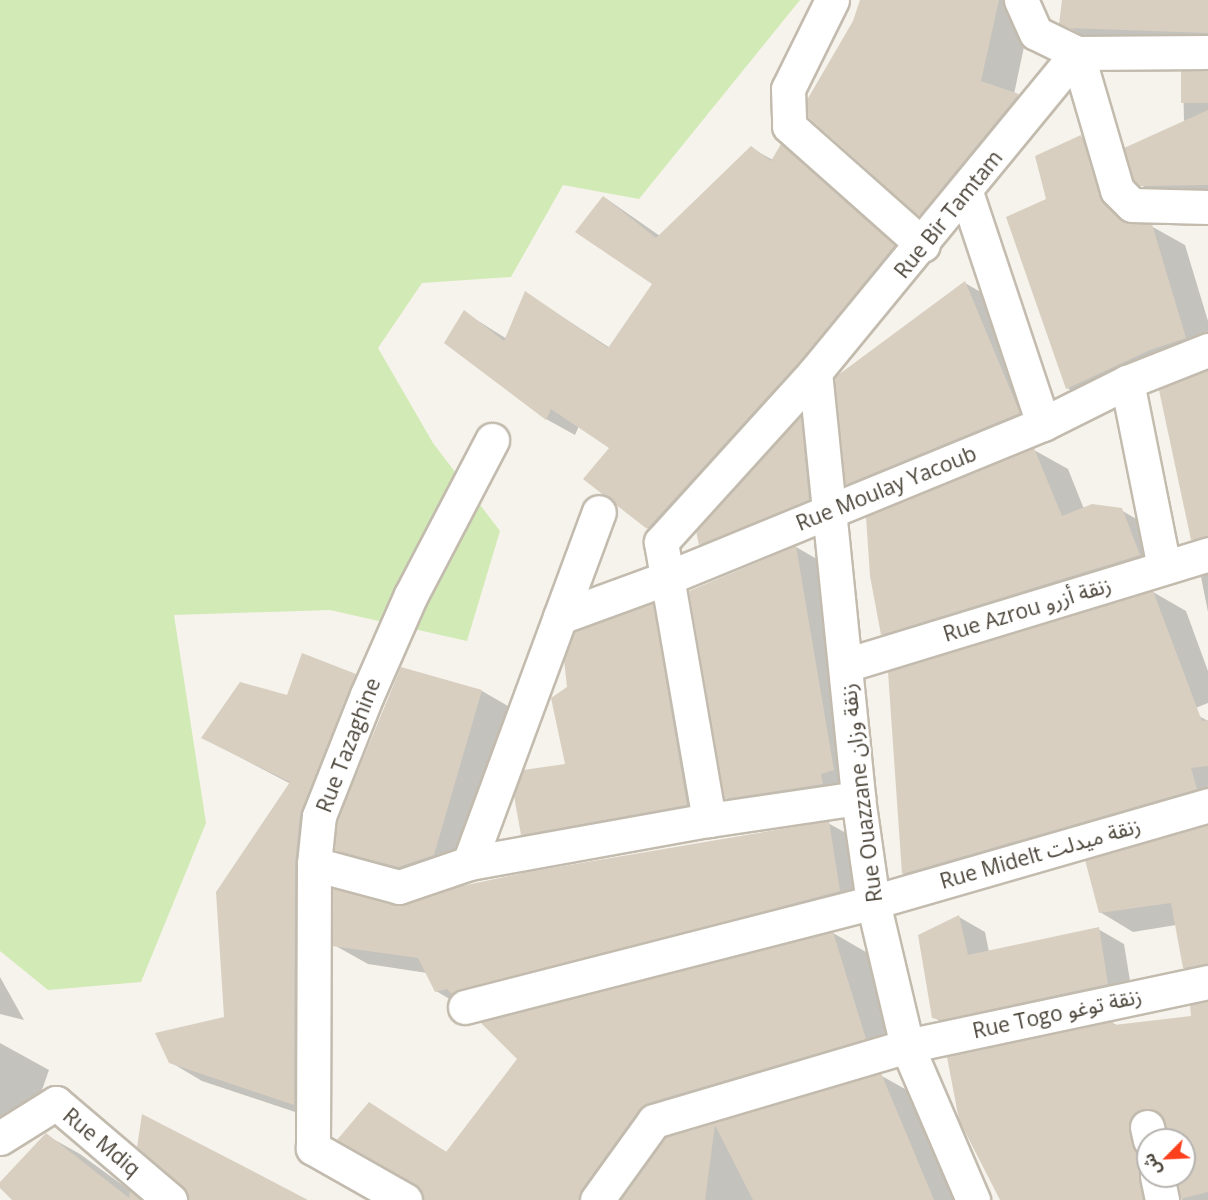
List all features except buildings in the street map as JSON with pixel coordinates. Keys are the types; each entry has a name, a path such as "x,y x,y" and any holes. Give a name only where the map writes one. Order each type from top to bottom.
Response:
{"street":[{"path":"832,0 788,89 789,126 923,245"},
{"path":"1021,0 1036,33 1077,53 1208,52"},
{"path":"1077,53 1117,190 1132,205 1208,207"},
{"name":"Rue Bir Tamtam","path":"667,578 661,542 815,372 923,245 1077,53"},
{"path":"966,192 1043,424"},
{"name":"Rue Moulay Yacoub","path":"560,616 667,578 1043,424 1127,382 1208,350"},
{"name":"Rue Ouazzane زنقة وزان","path":"815,372 858,798 873,902 907,1046 973,1200"},
{"path":"1127,382 1164,567"},
{"name":"Rue Tazaghine","path":"405,1200 313,1148 314,864 319,816 367,695 411,595 492,440"},
{"path":"469,863 599,512"},
{"name":"Rue Azrou زنقة أزرو","path":"846,665 1208,554"},
{"path":"667,578 709,820"},
{"path":"314,864 399,887 469,863 709,820 858,798"},
{"name":"Rue Midelt زنقة ميدلت","path":"465,1007 873,902 1208,805"},
{"name":"Rue Togo زنقة توغو","path":"597,1200 654,1121 907,1046 1208,982"},
{"name":"Rue Mdiq","path":"0,1138 56,1103 170,1200"}],"green space":[{"path":"0,0 800,0 639,199 563,185 511,277 422,283 378,348 433,443 500,531 467,641 330,610 174,615 206,823 141,982 48,990 0,951"}]}
